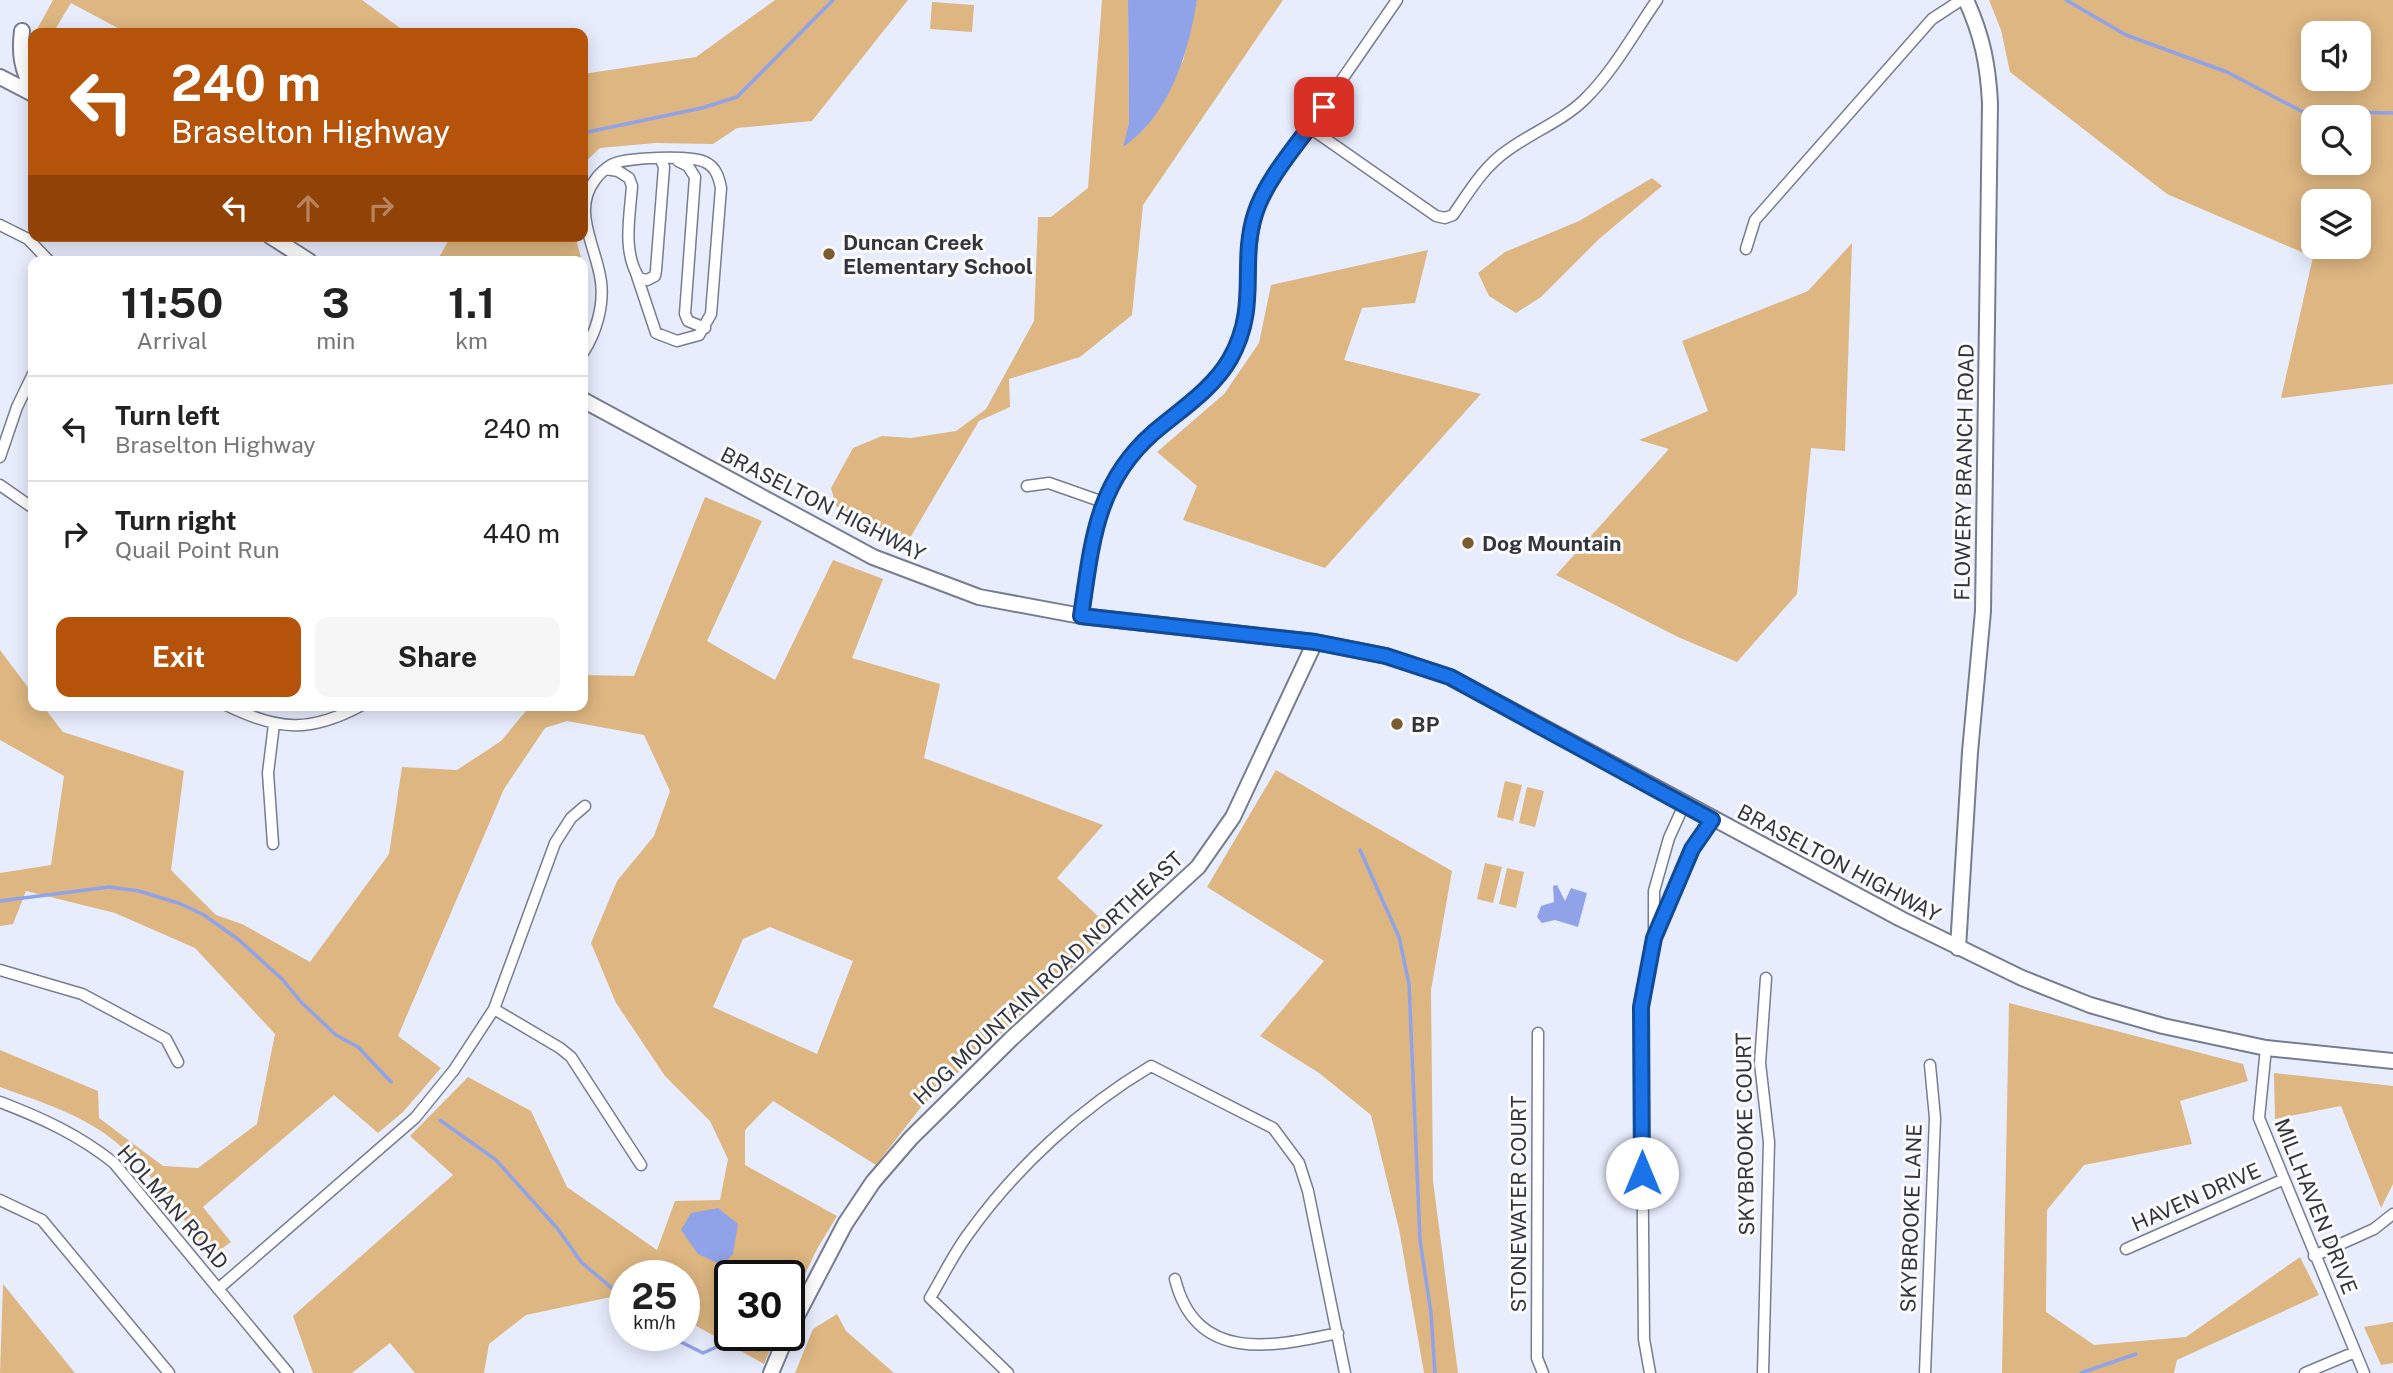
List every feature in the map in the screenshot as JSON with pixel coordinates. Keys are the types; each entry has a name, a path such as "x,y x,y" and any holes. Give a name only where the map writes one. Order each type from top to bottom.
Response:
{"main road":[{"name":"FLOWERY BRANCH ROAD","path":"1958,948 1970,752 1983,611 1990,103 1988,62 1982,36 1966,0"},
{"path":"22,31 20,53 23,73 28,82"},
{"path":"0,77 28,90"},
{"path":"279,242 301,256"},
{"name":"BRASELTON HIGHWAY","path":"588,403 873,556 927,580 979,597 1081,616 1315,642 1386,656 1450,677 1712,820 1958,948 2022,978 2090,1005 2163,1026 2266,1048 2393,1061"},
{"name":"HOG MOUNTAIN ROAD NORTHEAST","path":"805,1300 845,1224 873,1182 911,1138 1011,1039 1198,867 1233,817 1315,642"},
{"name":"HOG MOUNTAIN ROAD NORTHEAST","path":"771,1373 780,1351"}],"street":[{"path":"1081,616 1091,548 1103,502 1112,480 1127,460 1211,385 1229,360 1248,306 1250,237 1255,212 1267,188 1397,0"},
{"path":"1310,128 1436,216 1445,218 1453,215 1486,169 1506,150 1554,123 1584,100 1609,70 1657,0"},
{"path":"1746,248 1755,220 1932,19 1961,0"},
{"path":"588,196 594,181 606,169 629,159 679,159 706,162 713,168 720,188 711,314 705,328 689,340 677,341 656,333 629,250 632,186 629,178 618,171 606,169"},
{"path":"679,159 695,177 685,314 688,321 705,328"},
{"path":"636,273 647,280 655,276 664,167 661,160"},
{"path":"588,223 602,284 599,316 588,341"},
{"path":"0,225 28,239"},
{"path":"31,242 44,256"},
{"path":"0,457 17,407 28,384"},
{"path":"1027,486 1049,483 1103,502"},
{"path":"0,485 28,505"},
{"path":"241,711 274,724 332,721 351,711"},
{"path":"273,844 268,773 274,724"},
{"path":"1650,1373 1644,1339 1641,1007 1654,938 1654,891 1670,838 1684,804"},
{"path":"218,1289 415,1118 454,1070 494,1009 555,843 571,818 585,806"},
{"path":"1654,938 1692,849 1712,820"},
{"path":"0,970 82,994 166,1039 178,1062"},
{"name":"SKYBROOKE COURT","path":"1763,1373 1769,1142 1760,1063 1766,978"},
{"path":"494,1009 561,1048 570,1057 641,1165"},
{"name":"STONEWATER COURT","path":"1538,1033 1537,1358 1544,1373"},
{"name":"MILLHAVEN DRIVE","path":"2266,1048 2259,1118 2282,1180 2364,1373"},
{"name":"SKYBROOKE LANE","path":"1925,1373 1934,1118 1930,1065"},
{"path":"1008,1373 930,1298 967,1234 998,1195 1054,1138 1109,1091 1151,1066 1273,1128 1289,1147 1299,1163 1308,1191 1345,1373"},
{"name":"HOLMAN ROAD","path":"0,1102 41,1117 86,1141 114,1163 288,1373"},
{"name":"HAVEN DRIVE","path":"2126,1249 2282,1180"},
{"path":"0,1200 42,1220 169,1373"},
{"path":"2314,1256 2374,1230 2393,1214"},
{"path":"1175,1279 1181,1304 1198,1322 1221,1337 1251,1346 1281,1346 1338,1333"},
{"path":"2305,1373 2355,1352"}],"shaded area":[{"path":"53,0 362,0 400,28 118,28 71,3 56,28 38,28"},
{"path":"775,0 908,0 812,121 737,128 713,144 655,143 600,148 588,159 588,73 696,57"},
{"path":"1102,0 1128,0 1129,123 1124,147 1183,61 1197,0 1283,0 1143,205 1132,315 1080,357 1009,379 1010,407 979,421 904,548 856,522 836,506 831,488 853,448 882,436 911,438 956,431 986,409 1034,321 1038,217 1051,217 1088,188"},
{"path":"1989,0 2393,0 2393,384 2281,398 2313,259 2371,259 2371,189 2301,189 2301,252 2167,194 2010,72 2001,30"},
{"path":"932,2 974,5 972,32 930,29"},
{"path":"1652,178 1662,186 1599,239 1541,297 1516,313 1489,296 1478,273 1505,252 1579,221"},
{"path":"448,242 577,242 581,256 440,256"},
{"path":"1852,243 1845,451 1811,448 1797,594 1737,662 1678,637 1556,575 1669,449 1639,440 1708,411 1682,341 1808,291"},
{"path":"1428,250 1415,303 1362,308 1344,360 1481,394 1325,568 1183,520 1197,486 1157,452 1224,394 1259,343 1271,285"},
{"path":"705,497 762,521 707,641 775,680 833,560 883,579 852,658 940,684 924,758 1103,825 1057,878 1113,930 922,1106 876,1165 773,1101 745,1130 745,1165 837,1216 805,1274 805,1260 714,1260 714,1336 700,1328 700,1260 609,1260 609,1297 526,1315 489,1344 484,1373 415,1373 390,1343 352,1373 313,1373 293,1316 453,1175 410,1136 468,1077 531,1111 567,1187 657,1250 675,1201 720,1200 728,1159 710,1121 665,1076 616,1003 591,943 617,881 654,836 670,791 644,735 567,721 545,728 504,789 398,1036 441,1068 403,1112 378,1133 334,1095 203,1207 231,1242 220,1250 206,1250 148,1174 122,1147 96,1128 70,1114 0,1087 0,1050 98,1091 99,1118 163,1166 198,1168 257,1124 275,1034 195,948 115,913 26,891 13,924 0,926 0,873 51,865 64,776 0,740 0,650 28,687 28,711 47,711 63,732 184,771 171,870 216,915 242,924 310,962 389,854 402,767 457,770 501,741 526,711 588,711 588,675 634,676","holes":["770,927 853,961 817,1054 713,1007 743,939"]},
{"path":"1276,770 1452,871 1431,990 1433,1181 1458,1373 1424,1373 1399,1229 1371,1115 1319,1073 1260,1036 1324,961 1207,887"},
{"path":"1505,781 1522,785 1513,821 1497,817"},
{"path":"1527,787 1544,791 1535,827 1519,823"},
{"path":"1485,863 1502,867 1493,903 1477,899"},
{"path":"1507,868 1524,872 1516,908 1499,904"},
{"path":"2009,1003 2243,1064 2248,1081 2180,1101 2192,1144 2084,1165 2047,1210 2046,1312 2094,1345 2186,1337 2300,1257 2319,1295 2177,1360 2174,1373 2002,1373"},
{"path":"2274,1073 2393,1086 2393,1184 2381,1208 2341,1106 2275,1119"},
{"path":"3,1284 75,1373 0,1373"},
{"path":"837,1314 846,1331 894,1373 795,1373 813,1329"},
{"path":"2393,1322 2393,1363 2381,1365 2364,1327"},
{"path":"741,1351 769,1351 764,1364"}],"water":[{"path":"1128,0 1197,0 1182,62 1165,101 1139,134 1123,147 1129,123"},
{"path":"1557,885 1565,901 1571,888 1587,893 1578,927 1555,920 1542,923 1537,917 1541,906 1554,902 1553,886"},
{"path":"718,1208 738,1224 733,1254 727,1260 714,1261 698,1254 681,1230 691,1213"}],"waterway":[{"path":"588,132 702,108 737,97 833,0"},
{"path":"2066,0 2126,35 2227,72 2301,111 2393,113"},
{"path":"1360,850 1399,937 1409,984 1420,1240 1431,1313 1435,1373"},
{"path":"0,901 109,887 139,891 181,904 204,915 239,940 282,979 302,1003 336,1035 358,1047 391,1082"},
{"path":"440,1120 496,1160 557,1228 582,1263 609,1286"},
{"path":"699,1351 703,1353 714,1348"},
{"path":"2081,1373 2136,1354"}],"place":[{"name":"Duncan Creek Elementary School","path":"829,254"},
{"name":"Dog Mountain","path":"1468,543"},
{"name":"BP","path":"1397,724"}],"route":[{"path":"1324,107 1267,188 1255,212 1250,237 1248,306 1241,333 1229,360 1211,385 1151,435 1112,480 1100,509 1091,548 1081,616 1315,642 1386,656 1450,677 1514,709 1712,820 1692,849 1680,883 1654,938 1641,1007 1642,1173"}]}
